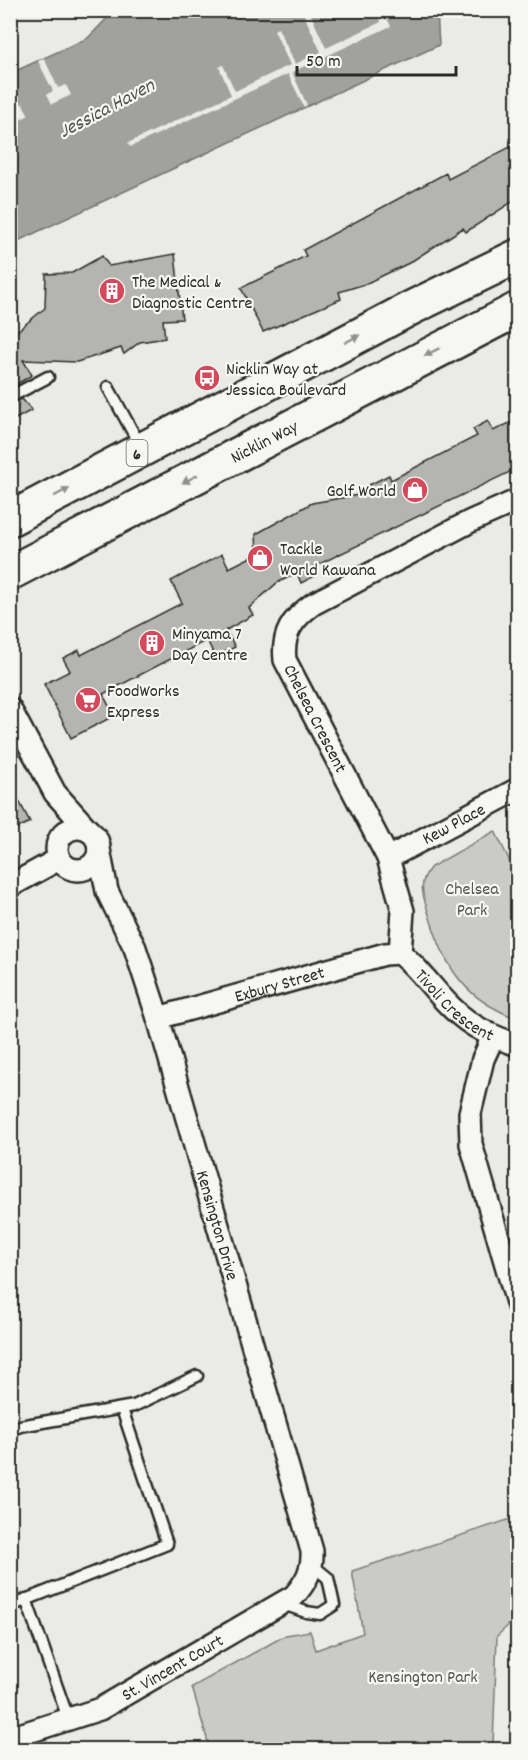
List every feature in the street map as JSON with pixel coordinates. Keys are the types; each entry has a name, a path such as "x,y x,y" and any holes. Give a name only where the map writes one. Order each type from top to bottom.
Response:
{"highway":[{"name":"6","path":"10,519 411,308 518,256"},
{"name":"Nicklin Way","path":"10,573 518,309"}],"street":[{"name":"Chelsea Crescent","path":"400,952 403,911 388,858 285,660 284,647 287,631 297,616 313,604 471,521 518,500"},
{"path":"10,709 55,793 94,837 96,860 82,870 65,866 59,860 57,844 61,836 74,828 94,837"},
{"name":"Kew Place","path":"388,858 518,789"},
{"path":"55,793 61,836"},
{"name":"Kensington Drive","path":"94,837 106,891 135,948 158,1018 312,1551 312,1565"},
{"path":"10,886 59,860"},
{"name":"Kensington Drive","path":"82,870 106,891"},
{"name":"Exbury Street","path":"158,1018 385,954 400,952"},
{"name":"Tivoli Crescent","path":"400,952 417,966 451,1007 467,1022 493,1037 518,1045"},
{"path":"493,1037 483,1059 470,1113 471,1144 518,1306"},
{"name":"St. Vincent Court","path":"10,1738 69,1721 100,1709 283,1604 305,1584 312,1565"}],"lane":[{"path":"10,398 48,377"},
{"path":"108,387 142,450"},
{"path":"10,1431 20,1426 134,1407 197,1376"},
{"path":"10,1606 167,1544 122,1409"},
{"path":"283,1604 320,1614 334,1605 328,1578 312,1565"},
{"path":"26,1599 69,1721"}],"green space":[{"name":"Chelsea Park","path":"495,831 517,876 517,1017 506,1014 483,1001 471,992 453,971 440,946 423,891 426,873 431,867"},
{"name":"Kensington Park","path":"517,1517 517,1617 497,1636 493,1745 449,1750 210,1749 192,1687 286,1635 310,1631 316,1650 363,1633 352,1571"}],"water":[{"name":"Jessica Haven","path":"114,11 437,11 439,45 20,240 11,239 11,73 88,38"},
{"path":"517,1743 517,1749 449,1749 455,1748"}],"pier":[{"path":"376,11 383,11 391,26 292,72 307,105 304,107 288,74 130,147 128,143 231,95 219,67 223,65 235,91 290,65 274,30 278,28 295,64 321,52 304,15 310,13 326,48 381,22"},
{"path":"44,58 58,88 66,85 71,95 52,104 47,94 53,91 38,61"},
{"path":"11,93 17,106 22,103 29,115 12,124"}],"building":[{"path":"518,143 518,198 466,232 463,228 409,263 365,284 339,292 341,299 263,332 241,288 306,256 303,250 446,173 448,179"},
{"name":"The Medical & Diagnostic Centre","path":"175,254 182,319 163,320 165,338 140,342 124,354 121,348 77,362 23,360 32,375 10,388 10,337 45,308 46,274 72,273 102,256 109,266"},
{"path":"22,399 32,410 10,422 10,404"},
{"path":"518,419 518,468 313,567 317,575 301,583 297,573 277,583 249,608 253,615 226,630 235,647 215,657 207,640 103,694 114,716 71,738 44,684 70,671 63,658 79,650 81,655 182,603 171,581 222,554 229,568 257,554 256,534 312,503 358,495 359,490 389,475 391,480 477,436 473,429 488,421 493,431"},
{"path":"10,784 30,822 10,832"}],"place":[{"name":"The Medical & Diagnostic Centre","path":"112,291"},
{"name":"Nicklin Way at Jessica Boulevard","path":"207,378"},
{"name":"Golf World","path":"415,490"},
{"name":"Tackle World Kawana","path":"260,558"},
{"name":"Minyama 7 Day Centre","path":"152,643"},
{"name":"FoodWorks Express","path":"88,700"}]}
